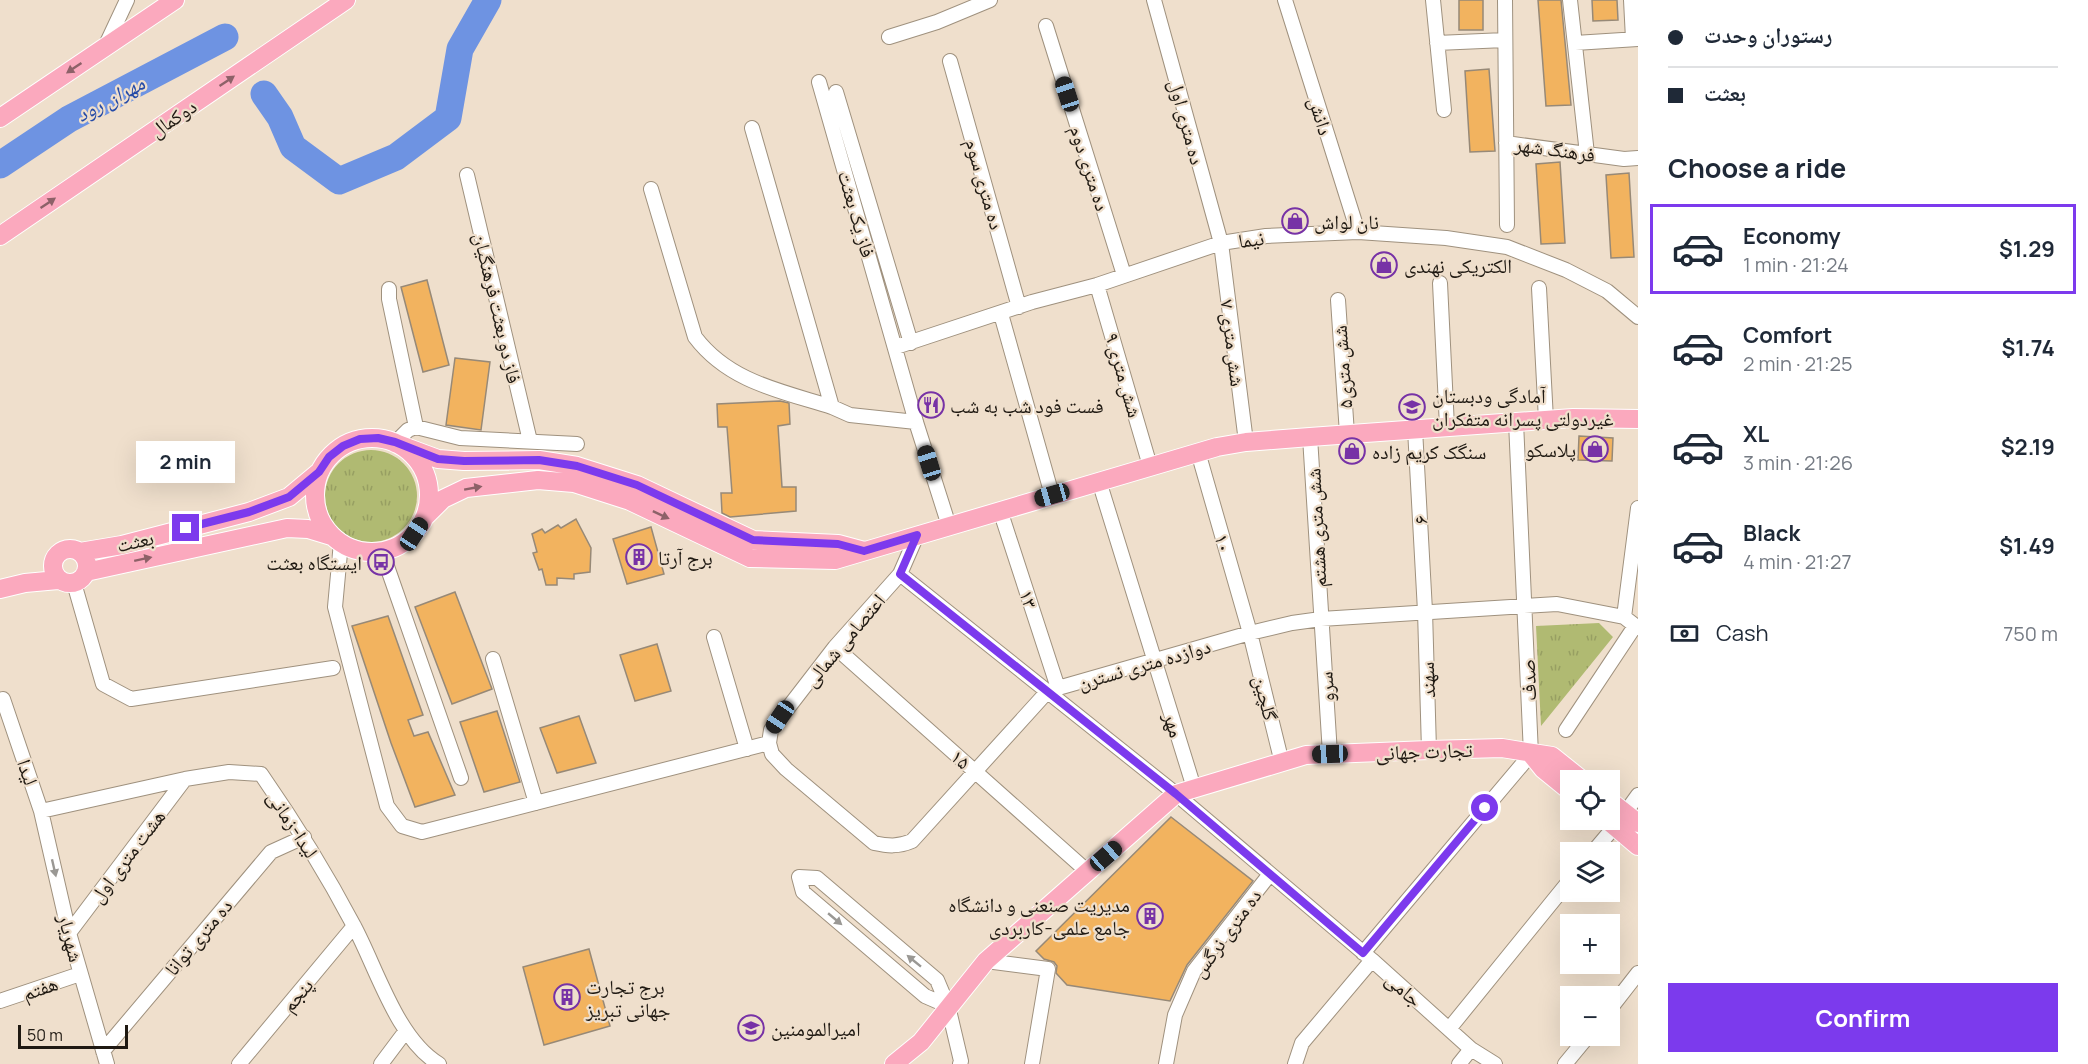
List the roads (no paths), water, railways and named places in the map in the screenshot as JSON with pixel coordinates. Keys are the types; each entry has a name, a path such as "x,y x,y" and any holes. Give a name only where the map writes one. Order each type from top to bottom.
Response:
{"main road":[{"path":"0,118 175,0"},
{"name":"دوکمال","path":"0,236 346,0"},
{"path":"864,551 838,544 753,540 637,485 577,466 539,460 438,459 395,442 378,438 360,439 343,446 329,457 319,472 315,489 316,506 321,522 336,539 346,546 364,552 382,552 400,545 414,534 424,518 443,499 466,488 538,480 574,483 630,501 750,558 835,560 1198,452 1246,442 1573,418 1638,419"},
{"path":"395,442 410,452 421,466 428,483 429,501 424,518"},
{"name":"بعثت","path":"80,552 122,545 249,512 289,497 319,472"},
{"name":"بعثت","path":"0,589 26,583 73,578 287,528 308,529 336,539"},
{"path":"62,550 80,552 86,561 73,578 52,570 54,558 62,550"},
{"name":"بعثت","path":"26,583 54,558"},
{"name":"تجارت جهانی","path":"911,1064 921,1042 986,961 1185,791 1306,755 1502,748 1552,756 1570,770"},
{"path":"1531,754 1543,769 1560,783"},
{"path":"1621,820 1638,846"},
{"name":"تجارت جهانی","path":"894,1064 921,1042"}],"street":[{"path":"105,47 126,0"},
{"path":"889,37 937,22 990,0"},
{"name":"ده متری اول","path":"1154,0 1221,243"},
{"name":"دانش","path":"1285,0 1358,232"},
{"path":"1433,0 1444,110"},
{"name":"فرهنگ شهر","path":"1505,0 1506,143 1624,159 1638,158"},
{"path":"1570,0 1587,154"},
{"path":"1575,43 1636,39 1630,0"},
{"name":"ده متری دوم","path":"1046,26 1124,275"},
{"path":"1437,43 1505,40"},
{"name":"ده متری سوم","path":"950,62 1019,307"},
{"name":"فاز یک بعثت","path":"819,82 916,422 949,526"},
{"path":"836,92 911,343"},
{"path":"752,128 832,407"},
{"path":"1506,143 1508,225"},
{"name":"فاز دو بعثت فرهنگیان","path":"467,175 530,441"},
{"path":"651,189 695,337 708,353 726,367 754,382 850,415 916,422"},
{"name":"نیما","path":"896,347 1019,307 1097,285 1221,243 1266,236 1358,232 1446,238 1507,247 1566,270 1607,291 1638,317"},
{"name":"۷ شش متری","path":"1221,243 1246,442"},
{"path":"1440,283 1447,427"},
{"name":"۹ شش متری","path":"1097,285 1150,466"},
{"path":"1539,288 1546,420"},
{"path":"389,289 389,299 416,427"},
{"name":"۵شش متری","path":"1338,300 1347,434"},
{"path":"1000,314 1052,495"},
{"name":"صدف","path":"1516,422 1531,754"},
{"path":"395,442 408,430 416,427 460,438 577,444"},
{"name":"۶","path":"1415,429 1425,611"},
{"name":"شش متری هشتم","path":"1310,436 1321,619"},
{"name":"۱۰","path":"1198,452 1250,633"},
{"name":"مهر","path":"1099,481 1154,661 1185,791"},
{"path":"1566,730 1637,627 1623,617 1638,508"},
{"name":"۱۳","path":"1000,510 1053,690"},
{"name":"اعتصامی شمالی","path":"769,743 771,730 776,723 835,647 900,574 917,535"},
{"path":"336,539 335,607 387,806 402,826 422,832 769,743 772,754 786,769 874,843 901,846 912,841 1053,690"},
{"path":"382,552 461,778"},
{"name":"جامی","path":"900,574 1185,791 1270,874 1368,956 1470,1050 1496,1064"},
{"path":"73,578 104,684 131,699 333,668"},
{"name":"دوازده متری نسترن","path":"1053,690 1250,633 1321,619 1557,604 1623,617"},
{"name":"سهند","path":"1425,611 1429,750"},
{"name":"سرو","path":"1321,619 1330,754"},
{"name":"گلچین","path":"1250,633 1282,763"},
{"path":"714,638 747,749"},
{"name":"۱۵","path":"835,647 1088,872"},
{"path":"493,659 536,803"},
{"name":"لیدا","path":"3,699 41,811"},
{"path":"1295,1064 1302,1043 1368,956 1531,754"},
{"name":"لیدا-زمانی","path":"41,811 185,778 229,772 261,774 304,837 354,926 405,1032 427,1056 439,1064"},
{"name":"هشت متری اول","path":"69,933 185,778"},
{"path":"1602,842 1621,820 1638,795"},
{"name":"شهریار","path":"41,811 69,933 105,1057"},
{"name":"ده متری توانا","path":"105,1057 271,852 304,837"},
{"name":"ده متری نرگس","path":"1166,1064 1175,1015 1194,972 1270,874"},
{"path":"948,1006 925,996 803,892 799,876 817,878 937,980 948,1006 960,1064"},
{"path":"1449,1029 1560,892"},
{"name":"پنجم","path":"239,1064 354,926"},
{"path":"986,961 1048,969 1032,1064"},
{"path":"1620,996 1638,973"},
{"name":"هفتم","path":"0,1001 80,974"},
{"path":"381,1064 405,1032"},
{"path":"1565,1064 1580,1046"},
{"path":"1459,1064 1470,1050"}],"waterway":[{"name":"مهران رود","path":"264,94 280,117 293,147 339,181 396,157 448,118 460,49 488,0"},
{"name":"مهران رود","path":"0,165 69,119 225,37"}],"place":[{"name":"نان لواش","path":"1295,221"},
{"name":"الکتریکی نهندی","path":"1384,265"},
{"name":"فست فود شب به شب","path":"931,405"},
{"name":"آمادگی ودبستان غیردولتی پسرانه متفکران","path":"1412,407"},
{"name":"پلاسکو","path":"1595,449"},
{"name":"سنگک کریم زاده","path":"1352,451"},
{"name":"برج آرتا","path":"639,557"},
{"name":"ایستگاه بعثت","path":"381,562"},
{"name":"مدیریت صنعنی و دانشگاه جامع علمی-کاربردی","path":"1150,916"},
{"name":"برج تجارت جهانی تبریز","path":"567,997"},
{"name":"امیرالمومنین","path":"751,1028"}]}
